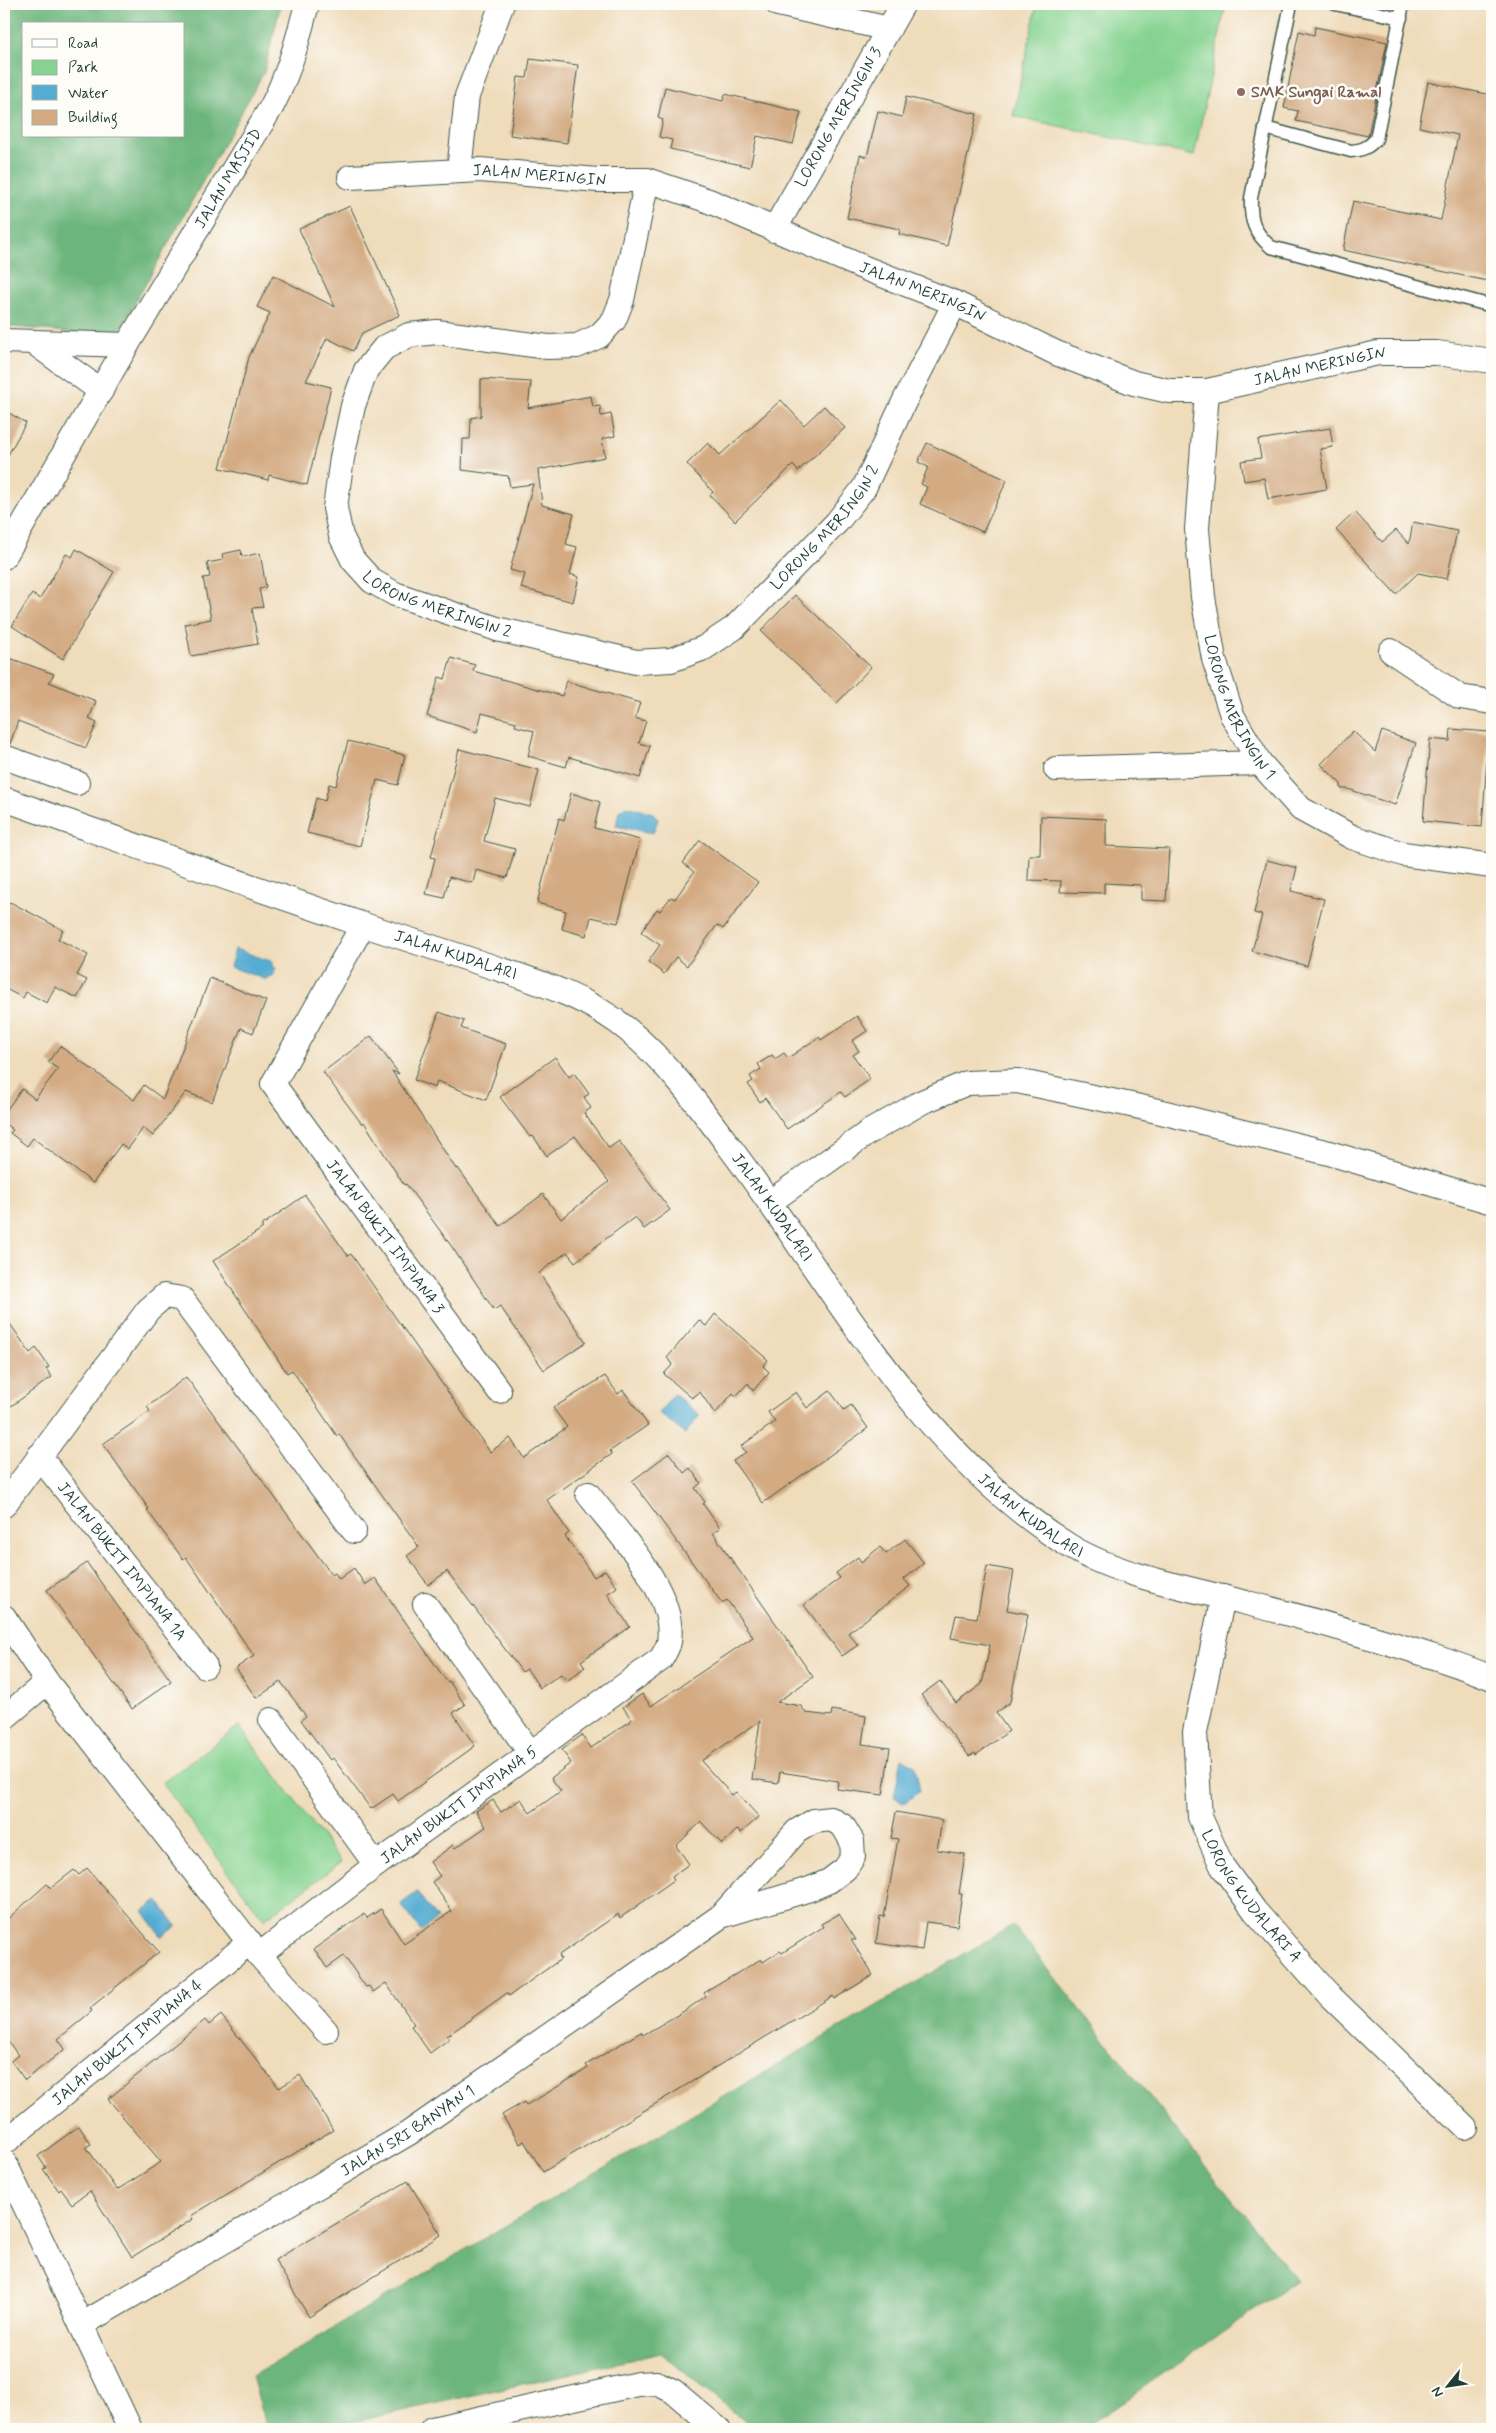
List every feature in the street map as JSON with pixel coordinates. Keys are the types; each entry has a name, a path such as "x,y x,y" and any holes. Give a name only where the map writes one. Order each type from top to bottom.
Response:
{"street":[{"name":"JALAN MASJID","path":"4,557 276,98 294,55 307,4"},
{"path":"459,171 467,96 502,4"},
{"path":"778,4 889,28"},
{"name":"LORONG MERINGIN 3","path":"774,230 903,4"},
{"name":"JALAN MERINGIN","path":"350,176 480,170 598,180 647,180 709,201 774,230 955,303 1056,353 1134,383 1169,392 1207,391 1378,353 1437,353 1492,361"},
{"name":"LORONG MERINGIN 2","path":"647,180 622,300 614,320 599,336 577,346 548,347 436,332 409,335 384,348 366,370 353,406 342,458 335,508 345,544 353,560 372,581 395,594 497,630 636,662 671,660 704,648 734,628 837,522 864,488 904,402 955,303"},
{"path":"4,341 128,345"},
{"path":"32,342 101,391"},
{"name":"LORONG MERINGIN 1","path":"1207,391 1197,529 1203,597 1214,659 1232,714 1260,763 1301,809 1352,837 1403,854 1492,866"},
{"path":"1391,651 1460,697 1492,702"},
{"path":"4,757 77,783"},
{"path":"1056,769 1260,763"},
{"name":"JALAN KUDALARI","path":"4,799 363,925 542,983 591,1004 628,1030 662,1063 707,1116 877,1355 920,1410 969,1467 1020,1513 1075,1550 1134,1574 1284,1612 1459,1664 1492,1678"},
{"name":"JALAN BUKIT IMPIANA 3","path":"363,925 273,1084 499,1391"},
{"path":"770,1202 869,1132 922,1102 968,1083 1017,1081 1155,1111 1329,1153 1492,1202"},
{"path":"4,1505 148,1310 164,1296 182,1299 354,1531"},
{"name":"JALAN BUKIT IMPIANA 1A","path":"39,1456 205,1666"},
{"name":"JALAN BUKIT IMPIANA 5","path":"254,1949 376,1865 661,1659 669,1642 667,1609 647,1571 588,1494"},
{"name":"LORONG KUDALARI A","path":"1223,1597 1195,1732 1200,1817 1222,1866 1255,1911 1330,1996 1465,2128"},
{"path":"425,1604 531,1754"},
{"path":"4,1617 47,1682 254,1949 326,2031"},
{"path":"4,1718 47,1682"},
{"path":"271,1720 376,1865"},
{"name":"JALAN SRI BANYAN 1","path":"80,2325 409,2133 722,1916 797,1832 814,1821 831,1819 843,1826 852,1841 854,1857 845,1869 829,1881 810,1889 722,1916"},
{"name":"JALAN BUKIT IMPIANA 4","path":"4,2143 254,1949"},
{"path":"4,2161 130,2429"},
{"path":"432,2429 638,2384 656,2383 673,2391 718,2429"}],"lane":[{"path":"1291,4 1251,198 1250,214 1254,228 1272,247 1492,306"},
{"path":"1335,4 1400,18"},
{"path":"1265,128 1351,151 1362,150 1370,146 1376,139 1404,4"}],"green space":[{"path":"4,4 281,4 264,72 116,337 4,326"},
{"path":"1037,4 1226,4 1194,156 1013,116"},
{"path":"239,1726 341,1862 264,1920 162,1783"},
{"path":"1013,1925 1297,2281 1083,2429 753,2429 661,2353 322,2429 267,2429 252,2376"}],"water":[{"path":"626,806 653,813 658,819 653,833 616,826 619,811"},
{"path":"235,949 273,962 272,967 276,968 273,977 269,976 267,980 230,967"},
{"path":"674,1394 700,1415 685,1434 659,1413"},
{"path":"902,1758 915,1766 920,1791 904,1803 894,1797"},
{"path":"417,1892 437,1919 421,1931 401,1904"},
{"path":"157,1900 177,1926 162,1937 143,1911"}],"building":[{"path":"1315,27 1387,42 1368,136 1296,121 1298,111 1284,108 1299,31 1314,35"},
{"path":"530,59 578,65 567,143 510,135 518,77 527,78"},
{"path":"1428,82 1492,95 1492,282 1343,250 1353,201 1441,220 1458,135 1419,127"},
{"path":"665,87 723,101 725,94 801,112 793,144 757,136 750,167 670,149 672,140 659,137 663,120 658,118"},
{"path":"906,97 977,114 947,246 899,234 900,229 847,218 860,155 867,157 878,111 902,117"},
{"path":"350,206 400,315 362,333 353,351 327,338 306,381 331,387 307,485 269,475 268,480 220,468 249,357 270,313 257,307 273,275 335,307 299,229"},
{"path":"481,379 531,382 528,408 591,396 593,407 600,406 601,416 611,414 615,436 602,439 605,457 538,470 542,505 574,514 566,544 577,547 570,574 579,577 573,602 521,588 525,574 510,570 533,484 510,487 508,476 462,470 463,439 470,439 471,418 481,416"},
{"path":"781,400 804,425 824,406 845,428 798,471 793,465 735,521 710,495 713,492 687,464 708,443 720,455"},
{"path":"4,410 26,423 4,462"},
{"path":"1330,428 1333,447 1320,449 1327,489 1268,499 1264,478 1244,481 1241,461 1261,458 1258,440"},
{"path":"927,443 1007,480 983,532 920,504 927,487 921,484 928,467 918,462"},
{"path":"1355,512 1382,542 1396,530 1409,544 1413,522 1457,531 1447,579 1418,573 1396,594 1336,530"},
{"path":"76,549 114,572 63,659 12,626 32,594 40,599 66,554 72,557"},
{"path":"241,550 242,557 260,553 266,587 259,589 263,607 252,608 258,644 191,656 185,624 211,619 203,578 210,577 207,563 223,560 222,554"},
{"path":"795,595 871,667 837,703 761,631"},
{"path":"4,656 54,674 49,682 96,701 89,719 97,723 86,748 18,721 10,744 4,744"},
{"path":"451,658 475,665 473,671 562,696 566,681 640,703 635,718 646,721 639,743 650,746 640,778 569,757 566,767 528,756 534,731 515,726 516,722 482,713 477,732 427,716 439,677 445,679"},
{"path":"1451,729 1489,732 1482,827 1423,821 1430,739 1450,741"},
{"path":"1353,731 1375,752 1382,731 1416,743 1395,805 1348,789 1341,789 1341,784 1321,764"},
{"path":"348,741 405,755 398,785 377,780 360,846 307,833 316,798 325,801 329,784 336,786"},
{"path":"459,749 539,770 530,807 495,798 484,841 515,849 507,878 476,870 473,883 449,877 444,898 426,894 435,858 431,857"},
{"path":"571,793 600,802 594,828 640,840 618,923 591,917 586,936 562,929 566,911 537,903 559,818 564,820"},
{"path":"1041,816 1106,819 1106,846 1169,849 1166,901 1141,900 1141,885 1104,883 1104,893 1060,892 1061,881 1028,880 1029,855 1040,855"},
{"path":"700,840 758,882 723,929 717,925 687,966 676,957 664,974 648,962 660,945 641,932 657,909 660,911 671,897 675,899 694,872 683,863"},
{"path":"1267,860 1297,868 1291,891 1324,899 1307,966 1252,951 1262,915 1254,913"},
{"path":"10,902 63,930 58,939 88,955 77,975 87,980 77,998 55,987 47,1003 26,992 23,998 4,988 4,913"},
{"path":"210,978 266,1001 253,1033 241,1028 212,1102 186,1092 153,1136 143,1128 128,1149 121,1144 93,1183 33,1138 27,1146 10,1133 13,1130 4,1123 4,1113 22,1089 35,1099 58,1069 48,1062 60,1046 134,1100 144,1085 163,1099"},
{"path":"439,1012 464,1021 461,1028 506,1044 486,1100 437,1081 435,1088 414,1080"},
{"path":"857,1016 867,1031 852,1041 859,1051 853,1055 870,1079 845,1097 841,1092 787,1129 765,1098 760,1102 748,1084 753,1081 750,1076 761,1069 758,1064 772,1055 775,1059 784,1053 788,1058 819,1037 821,1040"},
{"path":"371,1036 399,1074 392,1071 456,1169 458,1168 500,1226 543,1194 561,1219 609,1182 575,1136 547,1156 533,1136 530,1137 500,1097 555,1057 569,1077 574,1073 589,1094 584,1097 591,1108 584,1113 609,1148 619,1141 670,1210 644,1229 635,1217 575,1262 567,1252 539,1273 586,1342 544,1370 500,1306 494,1310 452,1247 406,1184 404,1185 364,1122 362,1124 323,1072"},
{"path":"305,1195 348,1256 351,1254 490,1452 510,1438 524,1458 567,1427 553,1408 605,1376 618,1394 623,1390 648,1425 610,1451 612,1454 547,1500 569,1533 565,1536 594,1577 605,1570 617,1587 607,1594 630,1627 581,1661 585,1667 567,1681 561,1674 540,1688 527,1669 522,1672 447,1571 428,1585 407,1556 419,1547 339,1434 337,1436 292,1370 287,1373 213,1261 263,1228 261,1226"},
{"path":"715,1314 768,1360 763,1366 769,1372 753,1391 748,1383 736,1396 733,1393 715,1414 700,1392 692,1398 664,1374 673,1364 667,1358 699,1320 706,1326"},
{"path":"4,1315 30,1353 36,1348 49,1367 46,1369 52,1377 4,1411"},
{"path":"186,1377 332,1575 335,1573 339,1579 354,1568 365,1585 375,1578 465,1705 453,1713 475,1746 398,1801 393,1794 371,1809 333,1758 330,1760 301,1720 306,1716 281,1682 256,1698 236,1668 254,1656 186,1557 183,1559 147,1510 149,1509 103,1444 150,1411 147,1407"},
{"path":"830,1391 844,1410 851,1405 868,1428 763,1503 733,1461 746,1452 741,1446 775,1422 768,1412 796,1392 807,1408"},
{"path":"669,1453 684,1473 690,1468 701,1483 695,1488 705,1502 703,1504 720,1528 713,1533 813,1677 777,1702 801,1706 806,1713 831,1716 832,1710 866,1716 862,1744 890,1748 883,1795 837,1789 838,1781 780,1772 778,1783 752,1779 760,1721 701,1761 732,1795 736,1792 759,1817 741,1833 738,1829 722,1844 701,1822 676,1846 689,1864 672,1876 674,1880 620,1918 618,1914 559,1955 561,1959 509,1996 507,1993 447,2036 449,2039 430,2053 411,2026 414,2024 386,1983 373,1992 369,1986 366,1987 344,1956 327,1968 314,1949 364,1914 367,1918 381,1909 404,1944 452,1911 432,1882 440,1876 430,1862 453,1845 455,1848 486,1827 476,1811 493,1800 501,1812 521,1799 530,1813 561,1791 551,1778 571,1763 562,1750 582,1735 591,1748 632,1720 623,1707 642,1694 651,1706 753,1637 727,1600 722,1603 632,1481"},
{"path":"905,1539 924,1563 904,1579 910,1586 848,1633 858,1645 842,1656 804,1605 840,1578 836,1573 858,1557 861,1562 880,1547 886,1554"},
{"path":"87,1563 171,1681 132,1709 47,1590"},
{"path":"987,1566 1014,1571 1007,1610 1028,1614 1010,1702 996,1713 1009,1731 976,1755 975,1753 969,1756 921,1695 940,1681 956,1703 982,1684 990,1645 951,1638 956,1615 977,1618"},
{"path":"896,1812 942,1820 937,1850 965,1854 959,1894 962,1894 957,1926 926,1922 922,1950 876,1943 880,1916 884,1917 898,1839 891,1838"},
{"path":"87,1868 159,1952 90,2008 92,2011 58,2039 65,2049 25,2080 11,2061 18,2055 4,2036 4,1922 47,1884 51,1888 74,1870 79,1875"},
{"path":"839,1914 856,1940 851,1940 873,1975 834,1999 833,1996 543,2172 524,2141 520,2144 502,2115 524,2102 526,2105 544,2095 588,2068 586,2065 641,2032 643,2035 686,2010 706,1996 704,1993 761,1959 763,1962 780,1951 782,1953 823,1927 821,1924"},
{"path":"221,2015 279,2088 300,2075 333,2130 191,2216 193,2219 132,2257 90,2191 72,2204 61,2189 59,2191 43,2169 46,2168 38,2156 79,2126 91,2144 86,2147 117,2190 161,2162 108,2099 205,2020 209,2025"},
{"path":"408,2181 441,2235 309,2317 275,2260"}],"place":[{"name":"SMK Sungai Ramal","path":"1241,92"}]}
